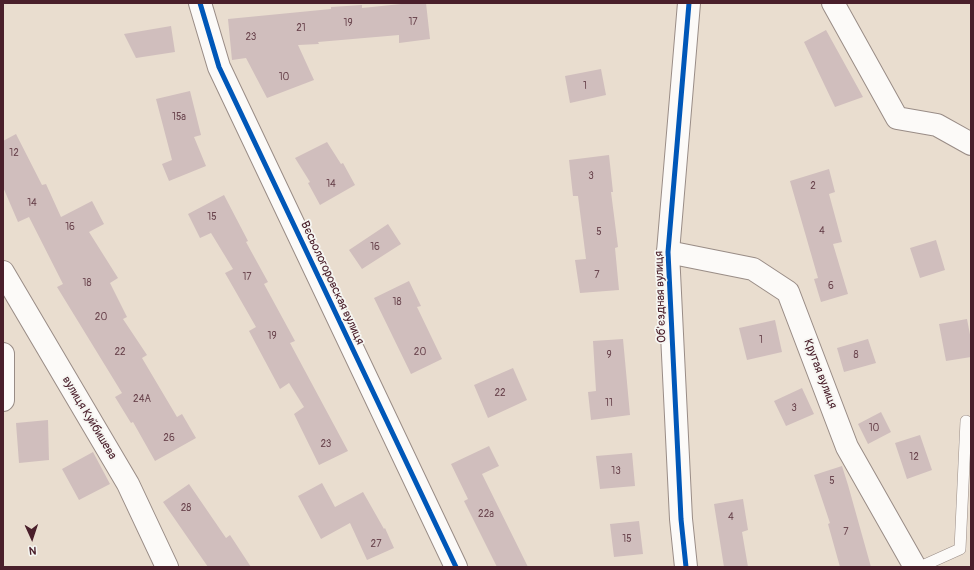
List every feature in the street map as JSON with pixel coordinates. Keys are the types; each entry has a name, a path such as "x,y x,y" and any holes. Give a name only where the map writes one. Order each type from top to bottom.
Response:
{"street":[{"name":"Вєсьологоровская вулиця","path":"200,3 219,67 456,567"},
{"name":"Об'єздная вулиця","path":"686,567 681,519 668,252 689,3"},
{"path":"833,3 897,118 937,125 971,144"},
{"name":"Крутая вулиця","path":"668,252 753,269 788,292 847,447 915,567"},
{"name":"вулиця Куйбишева","path":"3,272 128,484 167,567"},
{"path":"3,354 3,400"}],"lane":[{"path":"920,567 960,548 966,421"}],"building":[{"path":"426,3 430,39 399,43 399,35 298,45 314,80 267,98 246,58 232,60 228,19 331,9 331,7 362,5 362,8"},
{"path":"171,26 175,52 136,58 124,34"},
{"path":"826,30 863,97 835,107 804,42"},
{"path":"601,69 606,95 570,103 565,76"},
{"path":"190,91 201,135 194,137 206,166 169,181 162,164 172,160 156,99"},
{"path":"16,134 42,185 46,184 61,217 92,201 104,224 89,232 118,278 110,283 127,317 123,319 147,355 142,358 177,417 182,414 196,438 155,461 133,422 131,423 115,397 122,393 57,287 63,284 29,217 18,222 3,187 3,141"},
{"path":"327,142 341,164 343,163 355,185 320,205 308,183 310,182 295,158"},
{"path":"609,155 613,192 611,192 618,247 615,248 619,290 580,293 575,260 586,259 578,196 573,196 569,160"},
{"path":"829,169 835,192 829,194 842,242 833,244 848,294 821,302 814,279 818,278 790,181"},
{"path":"224,195 248,241 246,242 268,282 264,284 295,341 290,343 348,451 319,465 294,414 304,407 289,383 280,389 249,331 256,327 225,273 233,269 211,233 200,238 188,214"},
{"path":"388,224 401,244 362,269 349,250"},
{"path":"936,240 945,270 920,278 910,248"},
{"path":"409,281 421,306 417,307 442,359 411,374 374,298"},
{"path":"967,319 971,340 971,357 946,361 939,324"},
{"path":"775,320 782,352 747,360 739,328"},
{"path":"623,339 630,415 591,420 588,392 596,391 593,341"},
{"path":"868,339 876,363 844,372 837,348"},
{"path":"513,368 527,400 488,418 474,385"},
{"path":"802,388 814,414 786,426 774,401"},
{"path":"881,412 891,432 868,444 858,424"},
{"path":"48,420 49,460 19,463 16,423"},
{"path":"920,435 932,470 907,479 895,443"},
{"path":"489,446 499,466 482,474 528,567 497,567 464,501 468,499 451,464"},
{"path":"93,452 110,484 79,500 62,469"},
{"path":"632,453 635,486 600,489 596,456"},
{"path":"842,466 871,567 840,567 828,524 830,523 814,475"},
{"path":"322,483 335,507 363,492 384,529 385,528 394,548 367,560 350,523 321,539 298,496"},
{"path":"189,484 226,538 230,535 251,567 208,567 163,502"},
{"path":"743,499 748,530 742,532 748,567 724,567 714,504"},
{"path":"639,521 643,554 614,557 610,524"}],"cycle path":[{"path":"200,3 219,67 456,567"},
{"path":"686,567 681,519 668,252 689,3"}]}
